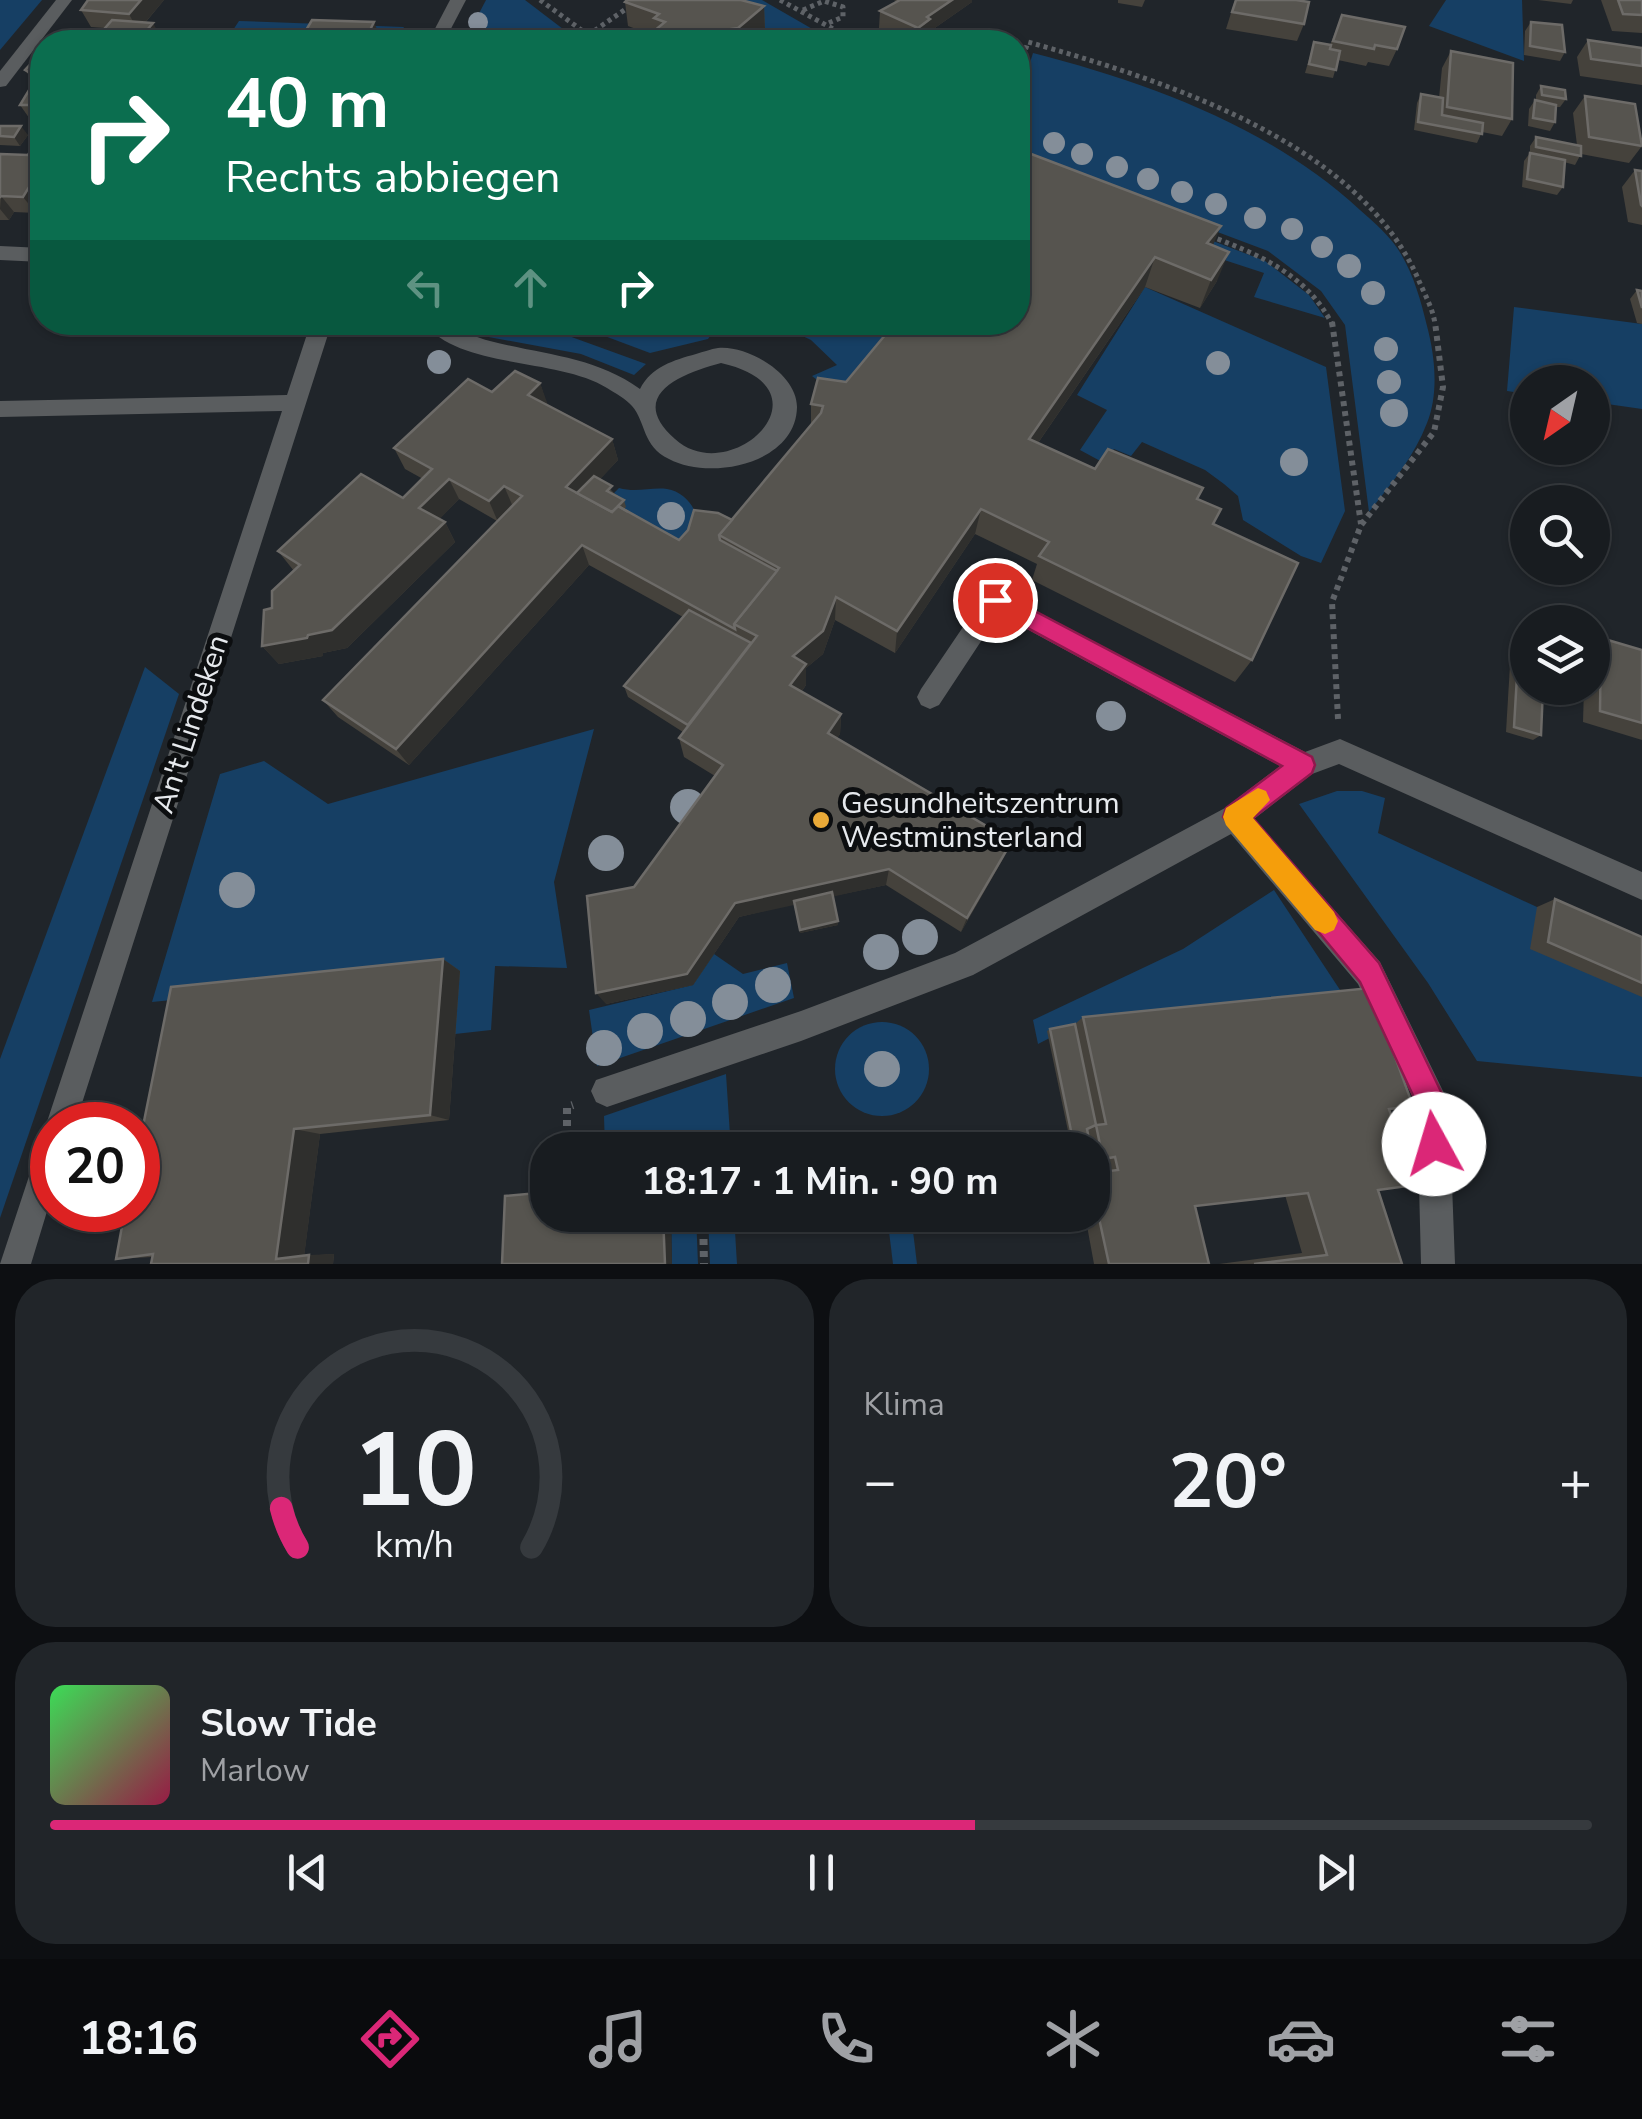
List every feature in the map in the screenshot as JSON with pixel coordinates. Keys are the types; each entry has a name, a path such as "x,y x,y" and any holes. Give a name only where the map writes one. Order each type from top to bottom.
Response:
{"street":[{"path":"41,30 64,0"},
{"path":"442,30 458,0"},
{"path":"0,82 30,44"},
{"path":"0,252 30,253"},
{"name":"An't Lindeken","path":"66,1102 318,335"},
{"path":"457,335 476,345 584,368 616,381 644,404 645,422 658,443 677,455 704,462 729,460 760,448 776,433 786,407 782,389 770,373 744,358 721,354 694,358 672,367 652,386 644,404"},
{"path":"0,409 294,403"},
{"path":"930,698 995,600 1303,765"},
{"path":"606,1091 800,1026 963,965 1235,817 1303,765 1340,750 1642,886"},
{"path":"1235,817 1370,973 1432,1104 1438,1264"},
{"path":"14,1264 30,1214"}],"path":[{"path":"540,0 581,30"},
{"path":"595,30 639,0"},
{"path":"780,0 836,30"},
{"path":"802,11 824,1 843,2 845,14 825,24"},
{"path":"1030,43 1123,70 1264,128 1316,162 1362,201 1407,252 1434,316 1443,386 1434,432 1361,525 1332,602 1340,750"},
{"path":"1194,230 1266,258 1312,292 1332,322 1361,525"},
{"path":"703,1232 704,1264"}],"shaded area":[{"path":"0,0 42,0 0,50"},
{"path":"486,0 525,0 564,30 470,30"},
{"path":"688,0 762,0 814,30 732,30"},
{"path":"1446,0 1522,0 1524,61 1429,26"},
{"path":"239,21 404,27 402,30 233,30"},
{"path":"1033,53 1077,65 1207,112 1248,132 1325,181 1388,236 1413,280 1430,338 1435,374 1427,423 1416,447 1369,512 1345,325 1321,291 1268,251 1030,162"},
{"path":"1030,171 1265,261 1309,295 1325,318 1254,297 1264,273 1209,255"},
{"path":"1145,287 1326,367 1345,511 1321,563 1301,556 1243,520 1238,496 1205,470 1142,442 1131,456 1114,449 1104,463 1080,450 1107,410 1077,395"},
{"path":"1514,307 1642,324 1642,409 1610,404 1610,365 1510,365 1510,391 1507,391"},
{"path":"566,335 646,364 634,375 581,354 483,336"},
{"path":"602,335 711,335 708,339 650,353"},
{"path":"800,335 907,335 849,404 812,376 837,365"},
{"path":"619,488 667,489 686,498 694,509 697,530 683,560 609,498"},
{"path":"145,667 179,694 40,1102 30,1102 30,1130 0,1218 0,1059"},
{"path":"594,729 554,882 567,968 495,966 491,1030 455,1034 459,971 152,1002 220,774 264,761 328,804"},
{"path":"1337,791 1362,791 1385,798 1378,833 1537,907 1642,984 1642,1077 1477,1061 1428,983 1299,804"},
{"path":"1274,890 1346,999 1071,1027 1038,1044 1033,1020 1183,949"},
{"path":"714,954 743,974 787,963 794,998 597,1066 589,1010 693,985"},
{"path":"882,1022 900,1025 915,1036 926,1051 926,1087 915,1102 900,1113 882,1116 864,1113 849,1102 838,1087 835,1069 838,1051 849,1036 864,1025"},
{"path":"726,1074 730,1132 604,1132 604,1116"},
{"path":"671,1232 697,1232 698,1264 672,1264"},
{"path":"709,1232 735,1232 737,1264 710,1264"},
{"path":"889,1232 913,1232 917,1264 893,1264"}],"building":[{"path":"88,0 141,0 129,14 81,10"},
{"path":"741,0 764,6 738,28 655,30 665,22 654,18 659,14 625,2"},
{"path":"900,0 952,0 918,28 880,11"},
{"path":"1236,0 1309,2 1304,24 1232,12"},
{"path":"1618,0 1642,0 1642,15 1623,14"},
{"path":"1342,15 1405,27 1397,49 1333,41"},
{"path":"112,20 153,23 147,30 103,30"},
{"path":"312,20 374,22 370,30 306,30"},
{"path":"1531,22 1562,25 1565,52 1530,46"},
{"path":"1588,40 1642,48 1642,66 1591,59"},
{"path":"1314,42 1340,51 1336,70 1309,64"},
{"path":"1451,51 1513,63 1512,119 1447,107"},
{"path":"1541,86 1565,90 1566,99 1542,95"},
{"path":"30,89 30,105 20,105"},
{"path":"1421,94 1443,98 1442,115 1483,123 1482,134 1418,122"},
{"path":"1585,96 1635,104 1642,146 1589,137"},
{"path":"1535,100 1556,105 1555,122 1533,118"},
{"path":"0,126 21,126 14,137 0,136"},
{"path":"1536,137 1581,146 1581,156 1536,147"},
{"path":"30,152 30,186 23,197 0,197 0,154"},
{"path":"1530,153 1565,160 1563,187 1527,179"},
{"path":"1030,154 1221,226 1207,243 1229,252 1211,280 1155,257 1029,439 1095,469 1108,449 1203,488 1197,499 1221,509 1213,524 1298,563 1252,660 1039,556 1049,542 981,509 897,631 836,597 823,631 793,656 806,664 790,685 841,714 828,733 1012,841 967,918 889,869 735,903 687,974 596,993 587,896 634,887 723,765 679,738 757,636 734,624 779,568 719,535 821,413 823,406 811,404 818,378 846,382 885,335 1030,335"},
{"path":"1635,170 1642,171 1642,206 1641,205"},
{"path":"515,371 540,383 528,395 612,439 566,487 612,512 618,506 679,540 688,530 694,510 718,513 732,520 719,535 720,540 777,571 734,624 735,629 582,545 396,749 323,700 522,496 504,486 489,501 449,479 419,508 445,522 332,630 262,646 264,610 272,608 272,591 300,565 278,551 361,474 403,498 432,469 394,448 468,379 492,392"},
{"path":"594,476 612,486 607,491 624,500 612,512 577,493"},
{"path":"689,610 751,643 688,725 624,686"},
{"path":"1610,641 1642,650 1642,723 1600,711 1600,705 1610,705"},
{"path":"1515,705 1542,705 1541,735 1514,727"},
{"path":"832,892 838,921 800,930 794,901"},
{"path":"1555,899 1642,937 1642,983 1548,942"},
{"path":"443,959 430,1115 294,1129 276,1259 309,1255 308,1264 151,1264 153,1254 116,1259 121,1232 160,1232 160,1102 148,1102 171,987"},
{"path":"1370,988 1413,1106 1389,1109 1415,1185 1378,1190 1402,1264 1254,1264 1327,1255 1308,1193 1195,1206 1209,1264 1109,1264 1102,1232 1110,1232 1110,1171 1118,1170 1115,1157 1110,1158 1110,1132 1097,1132 1096,1125 1106,1124 1083,1017"},
{"path":"1075,1024 1096,1125 1088,1132 1071,1132 1050,1029"},
{"path":"530,1194 530,1232 664,1232 665,1264 502,1264 505,1196"}],"slow traffic":[{"path":"1258,800 1235,817 1325,921"}],"place":[{"name":"Gesundheitszentrum Westmünsterland","path":"821,820"}],"route":[{"path":"995,600 1303,765 1235,817 1370,973 1432,1104 1434,1144"}]}
